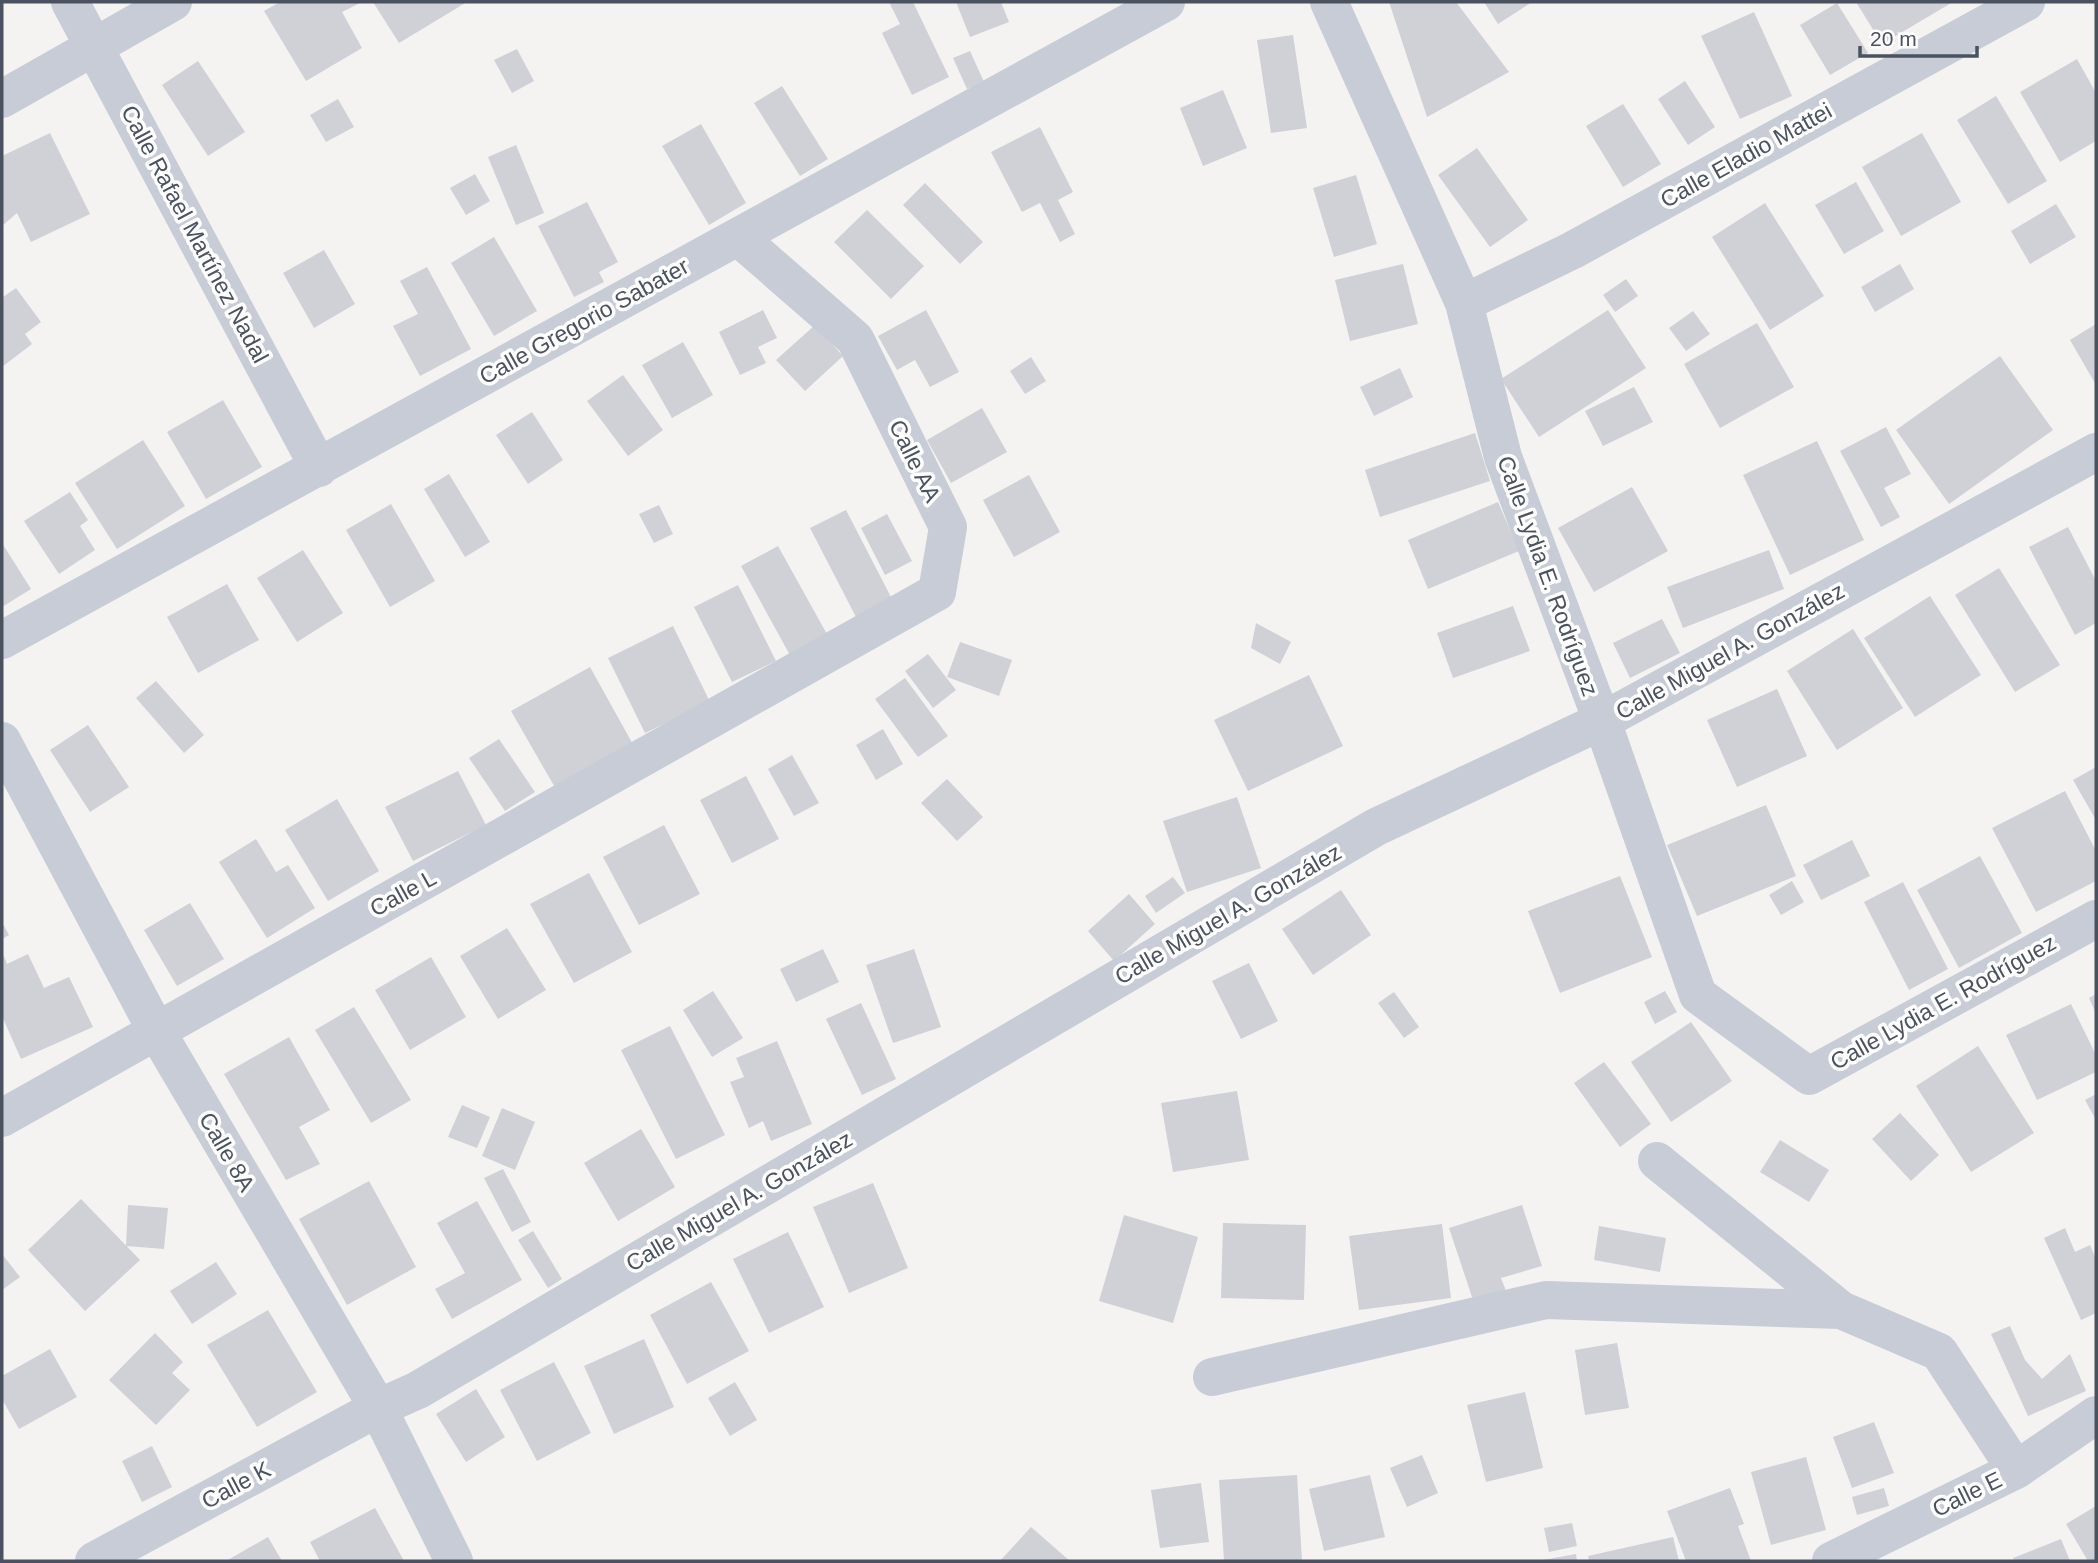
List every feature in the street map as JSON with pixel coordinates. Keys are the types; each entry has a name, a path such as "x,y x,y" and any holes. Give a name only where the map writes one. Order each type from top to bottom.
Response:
{"street":[{"name":"Calle Rafael Martínez Nadal","path":"70,2 319,468"},
{"path":"2,99 173,2"},
{"name":"Calle Gregorio Sabater","path":"2,640 1166,2"},
{"name":"Calle Lydia E. Rodríguez","path":"1329,2 1464,303 1503,457 1602,721 1698,995 1809,1076 2096,919"},
{"name":"Calle Eladio Mattei","path":"1464,303 1573,250 2026,2"},
{"name":"Calle AA","path":"738,237 855,339 948,527 937,593 804,667"},
{"name":"Calle Miguel A. González","path":"378,1408 418,1390 1376,827 1602,721 2096,452"},
{"name":"Calle L","path":"2,1118 804,667"},
{"name":"Calle 8A","path":"2,741 157,1032 378,1408 454,1561"},
{"path":"1657,1161 1841,1310 1939,1352 2016,1470"},
{"path":"1212,1377 1546,1300 1841,1310"},
{"name":"Calle K","path":"94,1561 378,1408"},
{"name":"Calle E","path":"1831,1561 2016,1470 2096,1415"}],"building":[{"path":"280,2 362,2 342,12 362,48 306,81 264,11"},
{"path":"373,2 467,2 399,43"},
{"path":"889,2 913,2 949,77 912,95 882,33 900,24"},
{"path":"956,2 1001,2 1009,22 970,37"},
{"path":"1389,2 1456,2 1509,72 1427,117"},
{"path":"1484,2 1532,2 1498,24"},
{"path":"1856,2 1953,2 1882,44"},
{"path":"1837,3 1868,53 1830,75 1800,25"},
{"path":"1754,12 1792,96 1740,119 1701,36"},
{"path":"1293,35 1307,128 1271,133 1257,40"},
{"path":"517,49 534,81 512,93 494,60"},
{"path":"970,51 984,82 967,89 953,58"},
{"path":"2077,59 2096,93 2096,141 2060,162 2020,92"},
{"path":"198,61 245,132 208,156 162,85"},
{"path":"1685,81 1715,127 1688,145 1658,99"},
{"path":"782,86 828,159 800,176 754,103"},
{"path":"1223,90 1247,148 1203,166 1180,108"},
{"path":"1996,96 2047,181 2008,204 1957,120"},
{"path":"338,99 354,127 326,142 310,115"},
{"path":"1623,104 1661,164 1623,187 1586,126"},
{"path":"701,124 746,203 709,225 662,146"},
{"path":"1040,127 1073,192 1058,200 1075,234 1060,242 1040,203 1022,212 991,152"},
{"path":"50,133 90,214 31,242 17,213 2,226 2,156"},
{"path":"1922,133 1961,202 1901,236 1862,167"},
{"path":"516,145 544,213 516,225 488,157"},
{"path":"1477,148 1528,220 1490,247 1438,175"},
{"path":"475,174 490,201 466,215 450,188"},
{"path":"1356,175 1377,244 1334,257 1313,188"},
{"path":"1856,182 1884,231 1844,254 1815,205"},
{"path":"925,183 983,242 960,264 903,205"},
{"path":"587,202 618,262 599,272 604,282 574,297 538,226"},
{"path":"1765,203 1824,296 1770,330 1712,237"},
{"path":"2056,204 2076,237 2030,264 2011,231"},
{"path":"867,210 924,266 891,299 834,242"},
{"path":"494,237 537,311 494,336 451,263"},
{"path":"324,250 355,304 314,328 283,273"},
{"path":"1403,264 1418,324 1350,341 1335,280"},
{"path":"1900,264 1914,289 1875,312 1861,287"},
{"path":"427,267 471,349 420,376 393,326 418,314 400,281"},
{"path":"1626,279 1638,296 1615,312 1603,295"},
{"path":"16,288 41,322 25,334 32,344 2,367 2,295 3,297"},
{"path":"763,310 777,338 758,347 766,363 740,375 719,332"},
{"path":"926,310 959,372 930,387 915,360 897,370 878,336"},
{"path":"1608,310 1646,368 1539,437 1501,379"},
{"path":"1693,311 1710,334 1686,351 1669,328"},
{"path":"1757,323 1794,387 1720,428 1684,364"},
{"path":"2096,324 2096,385 2070,340"},
{"path":"815,325 843,356 805,391 776,360"},
{"path":"683,342 713,395 672,418 642,365"},
{"path":"2000,356 2053,430 1949,504 1896,430"},
{"path":"1031,357 1046,381 1025,394 1010,371"},
{"path":"1400,368 1413,397 1374,416 1360,387"},
{"path":"623,375 663,430 628,456 587,401"},
{"path":"1634,387 1653,422 1603,446 1585,411"},
{"path":"223,400 262,467 206,499 167,432"},
{"path":"982,408 1007,452 951,483 927,440"},
{"path":"532,412 563,460 528,484 496,435"},
{"path":"1886,427 1911,474 1884,488 1900,517 1881,527 1840,451"},
{"path":"1475,433 1490,481 1380,517 1365,470"},
{"path":"143,440 185,506 117,549 75,483"},
{"path":"1817,441 1864,540 1790,575 1743,475"},
{"path":"449,474 490,542 465,557 424,489"},
{"path":"1029,475 1060,532 1014,557 983,500"},
{"path":"1632,487 1668,551 1594,592 1558,528"},
{"path":"70,492 88,520 80,526 95,550 59,574 24,521"},
{"path":"1498,502 1519,551 1428,589 1408,540"},
{"path":"391,504 435,581 390,607 346,530"},
{"path":"659,505 673,534 654,543 639,514"},
{"path":"846,510 892,599 856,617 810,528"},
{"path":"887,514 912,561 885,575 861,528"},
{"path":"2068,527 2096,581 2096,623 2075,635 2029,547"},
{"path":"2,543 31,589 2,607"},
{"path":"778,546 828,636 791,657 741,566"},
{"path":"303,550 343,613 297,642 257,578"},
{"path":"1769,550 1784,589 1683,628 1667,587"},
{"path":"1999,568 2060,665 2015,692 1955,595"},
{"path":"227,584 259,640 198,673 167,617"},
{"path":"738,585 776,661 732,682 694,607"},
{"path":"1930,596 1981,675 1915,717 1864,638"},
{"path":"1513,606 1530,651 1453,678 1437,633"},
{"path":"1662,619 1680,653 1630,678 1613,643"},
{"path":"1256,623 1291,642 1280,664 1251,648"},
{"path":"673,626 710,702 645,733 608,658"},
{"path":"1853,629 1903,708 1837,750 1787,671"},
{"path":"960,642 1012,660 999,696 947,677"},
{"path":"928,654 956,690 933,708 905,671"},
{"path":"590,667 635,748 557,791 511,711"},
{"path":"1309,675 1343,746 1248,791 1214,720"},
{"path":"905,678 948,736 918,757 875,699"},
{"path":"156,681 204,735 184,753 136,698"},
{"path":"1777,689 1807,756 1737,787 1707,720"},
{"path":"88,725 129,787 90,812 50,750"},
{"path":"883,729 903,764 876,780 856,745"},
{"path":"499,739 535,792 505,811 469,758"},
{"path":"792,755 819,803 794,816 768,769"},
{"path":"2096,767 2096,820 2073,780"},
{"path":"458,771 486,825 413,861 385,807"},
{"path":"746,776 779,839 732,863 700,800"},
{"path":"947,779 983,817 957,841 921,803"},
{"path":"2065,791 2096,851 2096,881 2036,912 1992,828"},
{"path":"1237,797 1261,868 1187,892 1163,821"},
{"path":"337,799 379,871 328,901 285,830"},
{"path":"1766,805 1796,876 1697,916 1667,845"},
{"path":"664,825 700,894 639,925 603,857"},
{"path":"256,839 276,872 288,865 315,908 267,938 219,862"},
{"path":"1852,840 1870,876 1821,900 1803,865"},
{"path":"1980,856 2022,933 1959,968 1917,890"},
{"path":"589,873 632,952 574,983 530,904"},
{"path":"1620,876 1652,957 1560,993 1528,911"},
{"path":"1173,877 1185,893 1156,913 1145,896"},
{"path":"1792,881 1804,902 1781,915 1769,895"},
{"path":"1903,882 1948,969 1909,990 1864,902"},
{"path":"1341,890 1371,935 1313,975 1282,929"},
{"path":"1129,894 1155,924 1114,961 1088,931"},
{"path":"190,903 224,959 177,986 144,930"},
{"path":"2,922 9,935 2,939"},
{"path":"507,928 546,990 498,1019 460,956"},
{"path":"823,949 839,982 796,1002 780,969"},
{"path":"914,949 941,1027 893,1043 866,965"},
{"path":"28,954 44,988 69,977 93,1027 21,1059 2,1016 2,957 4,956 7,964"},
{"path":"431,957 466,1017 410,1050 375,990"},
{"path":"1249,963 1278,1021 1241,1039 1212,981"},
{"path":"713,991 743,1038 712,1057 683,1010"},
{"path":"1665,991 1677,1012 1655,1024 1644,1002"},
{"path":"1394,992 1419,1027 1404,1038 1378,1003"},
{"path":"2096,994 2096,1014 2089,998"},
{"path":"861,1003 896,1079 862,1095 826,1019"},
{"path":"2071,1004 2096,1055 2096,1072 2037,1100 2006,1035"},
{"path":"354,1007 411,1100 371,1123 315,1030"},
{"path":"1691,1022 1732,1081 1671,1122 1631,1062"},
{"path":"670,1026 725,1135 676,1159 621,1050"},
{"path":"289,1037 330,1110 299,1127 320,1164 286,1180 224,1074"},
{"path":"777,1041 812,1124 771,1141 763,1121 749,1128 730,1082 744,1077 736,1058"},
{"path":"1978,1046 2034,1133 1971,1172 1916,1086"},
{"path":"1604,1062 1651,1124 1620,1147 1574,1083"},
{"path":"1237,1091 1249,1160 1173,1172 1161,1103"},
{"path":"2096,1094 2096,1120 2085,1100"},
{"path":"462,1105 490,1117 477,1148 448,1137"},
{"path":"502,1108 535,1122 515,1170 482,1156"},
{"path":"1900,1113 1939,1155 1911,1181 1872,1139"},
{"path":"641,1129 675,1187 618,1221 584,1163"},
{"path":"1780,1140 1829,1170 1809,1202 1760,1172"},
{"path":"503,1169 531,1222 512,1232 484,1178"},
{"path":"369,1181 416,1267 347,1305 299,1219"},
{"path":"873,1183 908,1268 849,1293 813,1207"},
{"path":"81,1199 140,1260 85,1311 28,1250"},
{"path":"477,1201 522,1280 452,1319 435,1289 465,1273 437,1223"},
{"path":"128,1205 168,1208 164,1249 126,1246"},
{"path":"1522,1205 1542,1266 1501,1278 1508,1296 1475,1306 1449,1228"},
{"path":"1124,1215 1198,1237 1173,1323 1099,1301"},
{"path":"1223,1223 1306,1225 1304,1300 1221,1298"},
{"path":"1442,1224 1451,1298 1359,1310 1349,1236"},
{"path":"1599,1226 1666,1238 1660,1272 1594,1260"},
{"path":"2065,1228 2075,1252 2090,1245 2096,1259 2096,1313 2081,1320 2044,1238"},
{"path":"533,1231 562,1279 548,1288 518,1240"},
{"path":"788,1232 824,1307 769,1333 733,1259"},
{"path":"2,1254 20,1277 2,1290"},
{"path":"216,1262 237,1294 192,1324 170,1291"},
{"path":"711,1282 749,1351 687,1384 650,1315"},
{"path":"268,1310 317,1392 257,1427 207,1345"},
{"path":"2010,1326 2025,1360 2042,1379 2070,1354 2086,1391 2028,1416 1991,1334"},
{"path":"155,1333 183,1362 172,1373 190,1390 156,1425 109,1380"},
{"path":"644,1339 674,1407 614,1434 584,1366"},
{"path":"1617,1343 1629,1408 1585,1415 1575,1350"},
{"path":"50,1349 77,1397 19,1429 2,1399 2,1376"},
{"path":"554,1362 591,1433 537,1461 500,1390"},
{"path":"735,1382 757,1420 730,1436 708,1398"},
{"path":"476,1389 505,1437 466,1462 436,1414"},
{"path":"1525,1392 1543,1468 1486,1482 1467,1405"},
{"path":"1874,1422 1894,1473 1852,1488 1833,1437"},
{"path":"152,1446 172,1487 142,1502 122,1461"},
{"path":"1422,1455 1438,1493 1407,1507 1390,1468"},
{"path":"1806,1457 1826,1530 1771,1545 1751,1472"},
{"path":"1297,1475 1302,1561 1224,1561 1219,1480"},
{"path":"1370,1475 1385,1537 1324,1551 1309,1489"},
{"path":"1201,1483 1209,1542 1160,1548 1151,1490"},
{"path":"1730,1488 1744,1524 1738,1526 1751,1561 1686,1561 1667,1511"},
{"path":"1884,1488 1889,1506 1857,1515 1852,1497"},
{"path":"2096,1506 2096,1561 2088,1561 2066,1524"},
{"path":"375,1508 404,1561 320,1561 310,1542"},
{"path":"1572,1523 1577,1546 1549,1552 1544,1528"},
{"path":"1031,1527 1070,1561 1000,1561"},
{"path":"268,1537 282,1561 226,1561"},
{"path":"1673,1537 1679,1561 1589,1561 1588,1556"},
{"path":"2061,1539 2070,1561 2014,1561 2013,1558"},
{"path":"1576,1554 1577,1561 1543,1561 1543,1560"}]}
